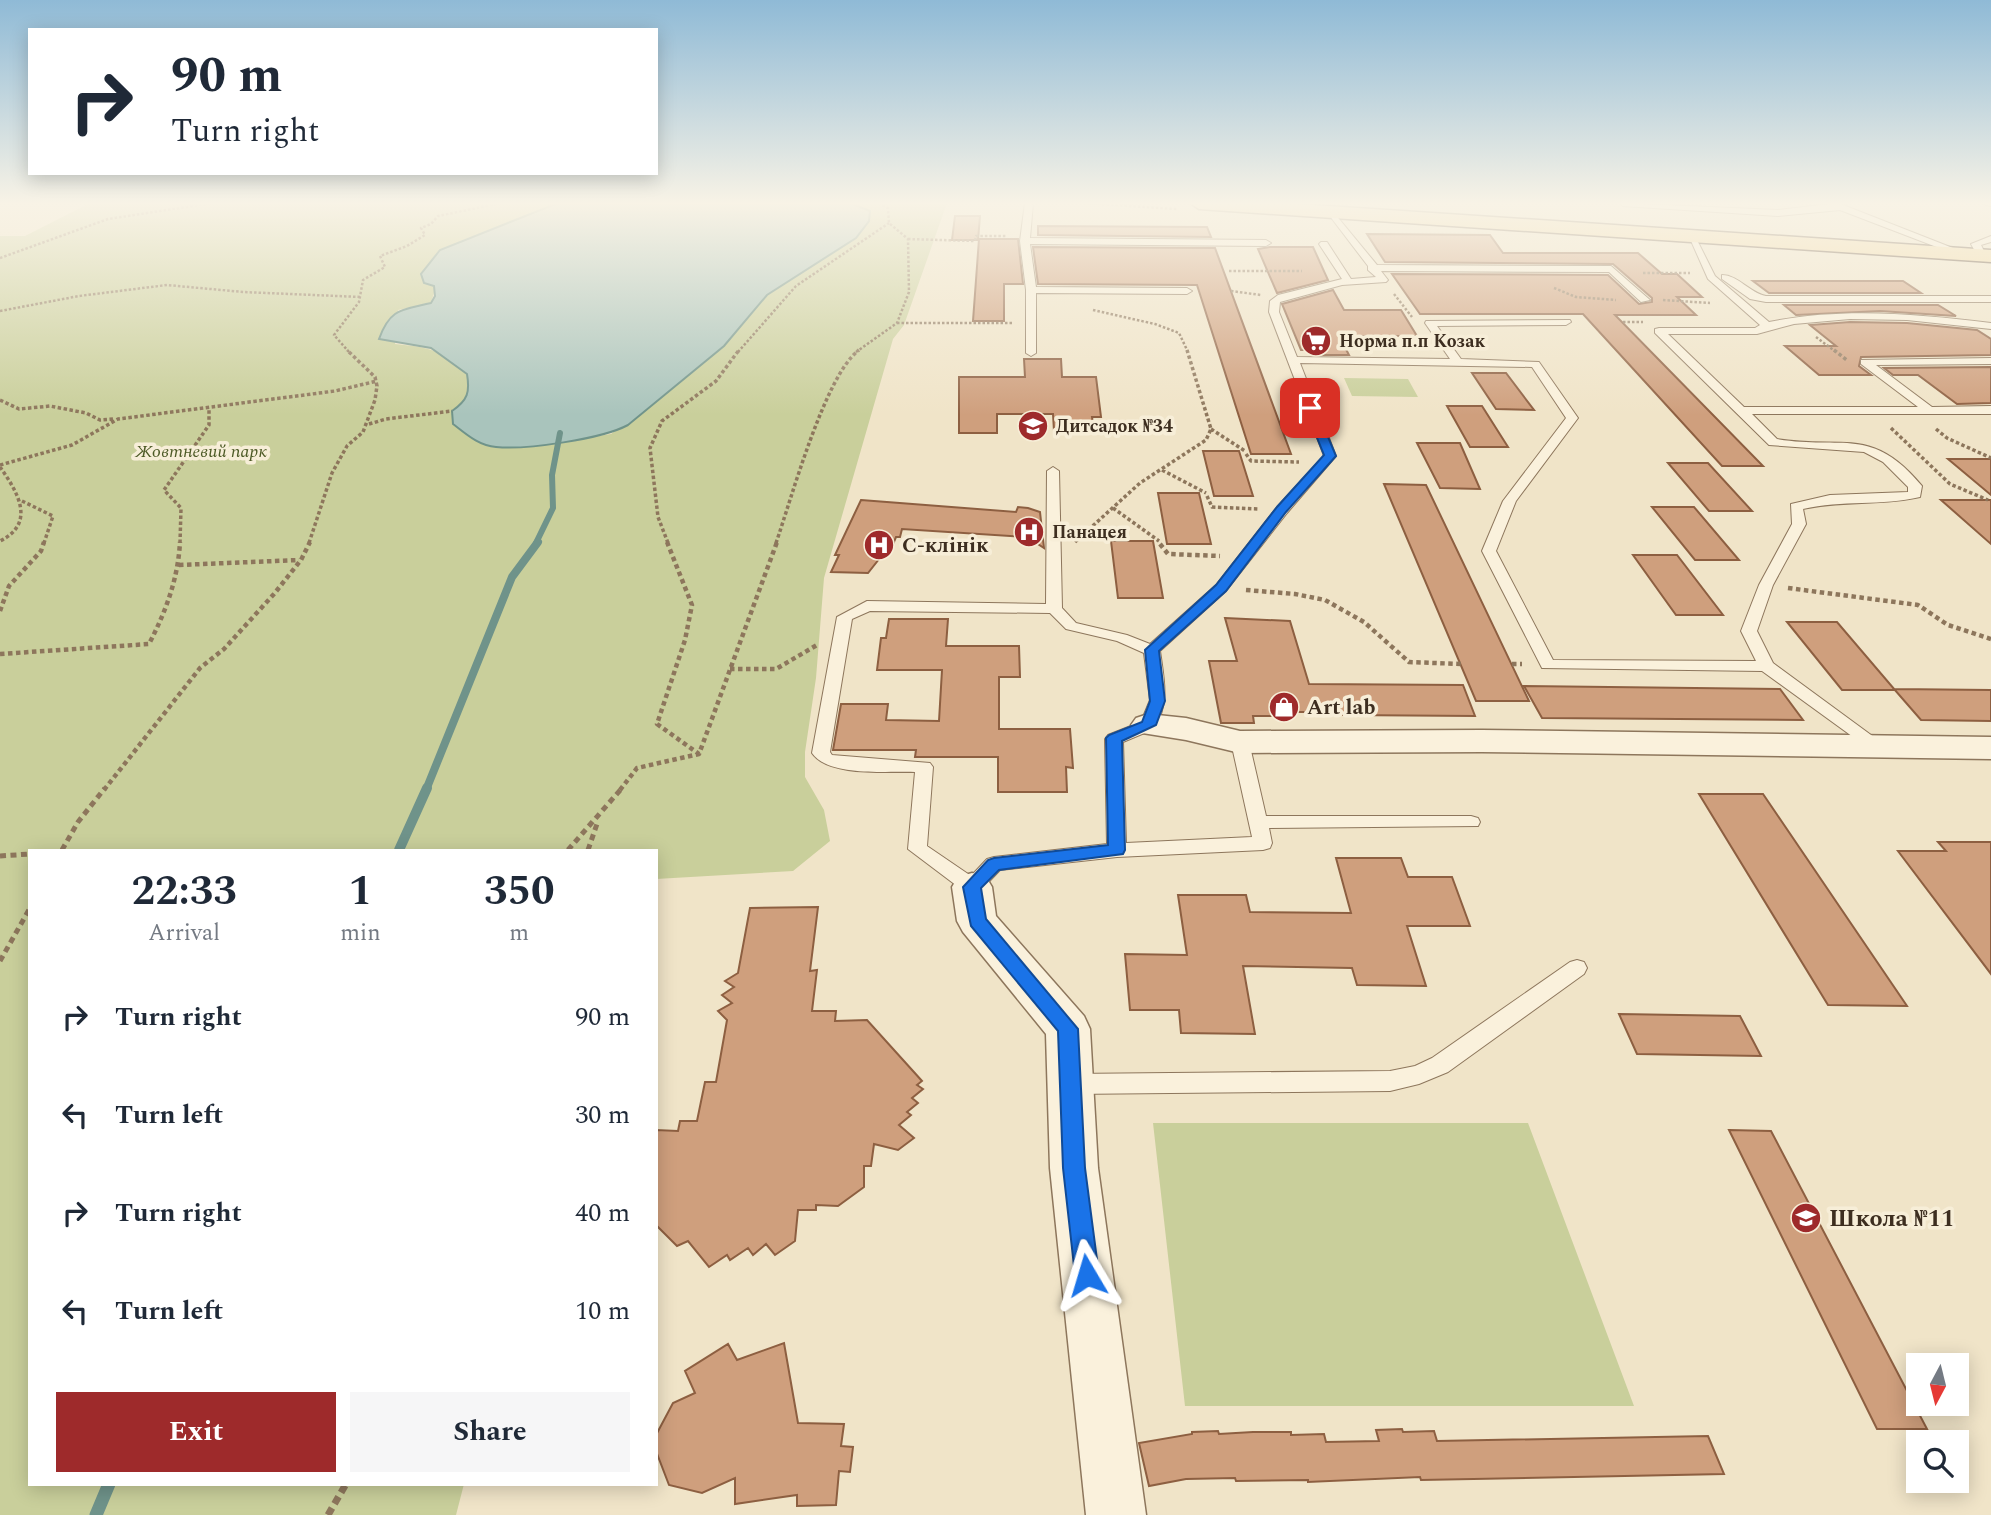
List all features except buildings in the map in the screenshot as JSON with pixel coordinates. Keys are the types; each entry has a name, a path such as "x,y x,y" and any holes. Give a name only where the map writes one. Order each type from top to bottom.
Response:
{"street":[{"path":"1148,725 1240,742 1482,741 1991,748"},
{"path":"972,887 977,921 1068,1029 1074,1168 1116,1515"}],"lane":[{"path":"1029,274 1031,353"},
{"path":"1376,274 1382,280"},
{"path":"1616,274 1645,300"},
{"path":"1710,274 1767,326"},
{"path":"1714,274 1725,277 1754,297 1766,299 1991,299"},
{"path":"1152,650 1221,588 1282,510 1330,456 1273,312 1275,301 1345,276 1382,280"},
{"path":"1031,290 1187,291"},
{"path":"1877,746 1766,666 1749,631 1766,585 1799,524 1796,507 1830,499 1907,496 1915,494 1915,486 1877,453 1855,446 1788,446 1773,442 1659,331 1757,331 1793,320 1920,317 1991,326"},
{"path":"1430,323 1566,322"},
{"path":"1430,323 1458,363"},
{"path":"1291,360 1535,364 1572,418 1510,501 1489,551 1548,665 1766,666"},
{"path":"1865,362 1991,361"},
{"path":"1865,362 1928,409"},
{"path":"1739,411 1991,410"},
{"path":"1053,471 1054,609"},
{"path":"1152,650 1122,638 1071,626 1054,609 867,606 845,617 821,752 826,759 838,763 924,767 917,849 972,887 994,864 1117,850 1263,843 1240,742"},
{"path":"1117,850 1114,738 1148,725 1158,701 1152,650"},
{"path":"1259,822 1471,822"},
{"path":"1070,1083 1390,1081 1419,1075 1440,1065 1577,968"}],"path":[{"path":"63,849 78,822 194,677 199,666 221,652 300,560 316,531 327,485 347,446 361,435 368,424 377,381 372,372 345,351 334,335 338,326 351,315 362,297 360,287 363,280 376,274"},
{"path":"699,754 657,724 685,640 692,605 658,517 650,448 662,421 716,381 752,334 796,286 814,274"},
{"path":"898,323 909,292 909,274"},
{"path":"1292,274 1345,276"},
{"path":"1616,274 1630,274"},
{"path":"1382,280 1412,317 1430,323"},
{"path":"0,311 79,296 167,285 243,292 362,297"},
{"path":"1542,288 1555,288 1562,294 1595,300 1703,300 1752,315"},
{"path":"1055,291 1072,304 1180,333 1211,429 1246,452 1251,460 1321,463"},
{"path":"1793,320 1849,362 1865,362"},
{"path":"699,754 824,403 851,356 898,323 1031,323"},
{"path":"0,400 19,409 50,406 86,413 100,420 335,391 377,381"},
{"path":"0,654 149,644 167,608 179,565 181,508 164,490 209,425 209,408"},
{"path":"368,424 386,419 452,411"},
{"path":"1873,411 1950,484 1988,500"},
{"path":"1912,411 1947,438 1991,458"},
{"path":"0,541 10,536 23,515 22,501 0,466 47,455 96,433 105,424 118,419"},
{"path":"1053,543 1074,543 1140,483 1206,440 1211,429"},
{"path":"1162,470 1206,494 1212,507 1282,510"},
{"path":"0,611 9,586 41,551 52,516 22,501"},
{"path":"1112,508 1160,543 1168,554 1245,556"},
{"path":"179,565 300,560"},
{"path":"1766,585 1918,605 1948,625 1991,639"},
{"path":"1221,588 1312,596 1339,605 1380,634 1409,662 1461,664"},
{"path":"730,669 776,669 820,643"},
{"path":"569,849 599,817 637,768 699,754"},
{"path":"588,849 599,817"},
{"path":"0,856 28,854"},
{"path":"0,961 28,912"},
{"path":"328,1515 345,1486"}],"green space":[{"name":"Жовтневий парк","path":"0,274 437,274 430,303 398,310 395,344 427,349 449,359 467,374 470,391 463,404 530,446 611,434 724,346 767,295 800,274 922,274 904,325 893,339 824,578 816,678 805,752 805,777 824,810 830,841 793,871 658,879 658,849 28,849 28,1486 463,1486 456,1515 0,1515"},
{"path":"1344,378 1408,379 1418,397 1352,396"},
{"path":"1153,1123 1528,1123 1634,1406 1185,1406"}],"water":[{"path":"421,274 800,274 767,295 724,346 628,425 601,435 526,447 490,446 473,439 453,424 452,411 467,395 467,374 431,348 379,339 388,321 398,312 431,303 435,296 434,286 424,283"}],"waterway":[{"path":"536,543 553,508 552,475 560,433"},
{"path":"426,790 512,577 538,542"},
{"path":"399,849 427,788"},
{"path":"96,1515 108,1486"}],"place":[{"name":"Норма п.п Козак","path":"1316,341"},
{"name":"Дитсадок №34","path":"1033,426"},
{"name":"Панацея","path":"1029,532"},
{"name":"С-клінік","path":"879,545"},
{"name":"Art lab","path":"1284,707"},
{"name":"Школа №11","path":"1806,1218"}],"route":[{"path":"1087,1275 1074,1168 1068,1029 977,921 972,887 994,864 1117,850 1114,738 1148,725 1158,701 1152,650 1221,588 1282,510 1330,456 1310,408"}]}
